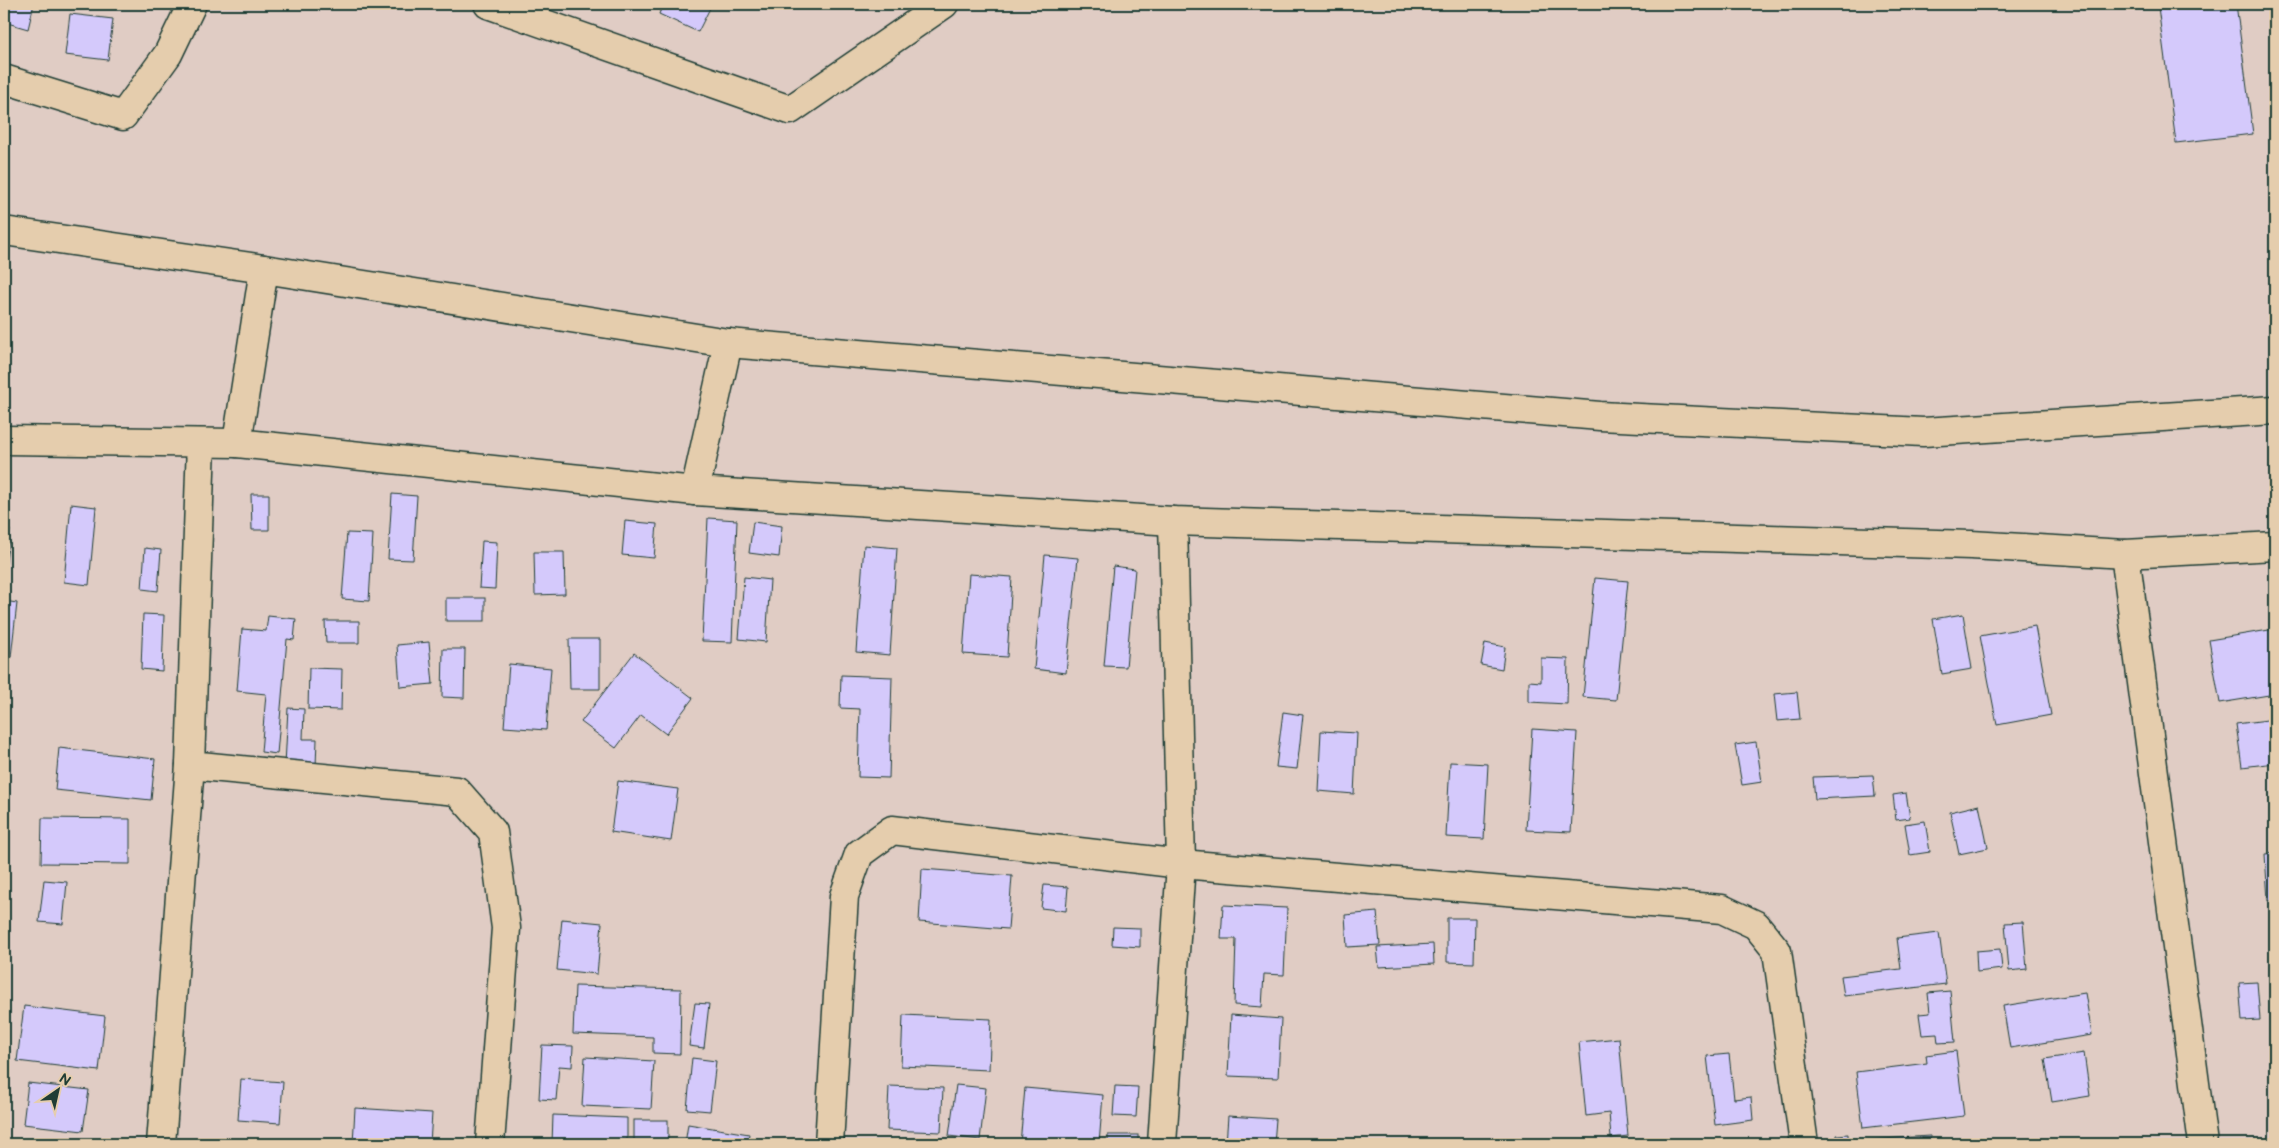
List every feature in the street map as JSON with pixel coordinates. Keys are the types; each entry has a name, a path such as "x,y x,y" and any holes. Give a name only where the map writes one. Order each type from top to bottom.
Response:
{"street":[{"path":"4,79 123,116 168,54 192,4"},
{"path":"488,4 790,110 944,4"},
{"path":"4,231 264,269 728,343 1600,416 1923,432 2275,410"},
{"path":"237,443 264,269"},
{"path":"696,491 728,343"},
{"path":"4,440 237,443 696,491 1173,522 1971,545 2125,554 2275,546"},
{"path":"161,1144 190,765 200,443"},
{"path":"1162,1144 1182,864 1173,522"},
{"path":"2125,554 2203,1144"},
{"path":"190,765 457,791 492,832 506,928 490,1144"},
{"path":"829,1144 844,896 859,854 892,830 1182,864 1722,909 1756,925 1777,951 1804,1144"}],"building":[{"path":"9,4 34,4 28,29 4,22"},
{"path":"663,4 712,4 698,32 659,14"},
{"path":"2185,4 2236,4 2253,134 2176,143 2158,7"},
{"path":"70,14 113,19 108,60 65,55"},
{"path":"251,494 269,494 269,530 252,530"},
{"path":"392,494 417,496 413,560 388,559"},
{"path":"71,504 96,507 89,585 64,582"},
{"path":"708,518 737,520 732,642 702,641"},
{"path":"625,521 657,524 654,558 622,555"},
{"path":"753,522 782,526 779,557 749,553"},
{"path":"4,530 10,530 4,577"},
{"path":"347,533 373,534 369,601 342,599"},
{"path":"482,541 497,542 495,589 479,588"},
{"path":"864,545 897,548 890,655 856,652"},
{"path":"145,548 161,550 158,591 142,589"},
{"path":"534,552 564,552 565,594 535,595"},
{"path":"1045,555 1078,558 1066,673 1034,669"},
{"path":"1113,566 1135,569 1126,667 1104,666"},
{"path":"969,574 1012,577 1007,657 963,654"},
{"path":"744,577 770,580 766,642 739,639"},
{"path":"1595,578 1628,581 1616,700 1583,697"},
{"path":"446,598 485,598 485,621 446,621"},
{"path":"4,601 17,603 11,657 4,656"},
{"path":"143,614 164,615 162,671 141,669"},
{"path":"1963,614 1972,669 1942,674 1933,619"},
{"path":"268,616 296,619 294,640 287,639 277,754 261,752 266,694 237,691 242,629 266,631"},
{"path":"325,621 359,621 359,643 326,643"},
{"path":"2035,626 2051,715 1997,725 1980,636"},
{"path":"2275,629 2275,694 2220,703 2209,640"},
{"path":"569,639 600,639 600,689 570,689"},
{"path":"429,642 433,684 400,687 397,645"},
{"path":"1485,643 1505,647 1502,669 1481,665"},
{"path":"443,649 465,649 464,698 442,697"},
{"path":"634,653 693,698 666,734 641,715 616,748 581,722"},
{"path":"1541,658 1568,659 1567,704 1529,702 1529,681 1541,682"},
{"path":"509,664 551,668 546,730 504,727"},
{"path":"309,668 342,669 341,710 308,709"},
{"path":"841,675 892,677 889,778 858,777 860,709 840,708"},
{"path":"1797,692 1800,719 1777,721 1774,694"},
{"path":"288,708 304,709 303,739 317,739 316,766 285,765"},
{"path":"1283,712 1303,715 1297,769 1276,767"},
{"path":"2275,719 2275,763 2242,767 2236,724"},
{"path":"1532,729 1577,732 1571,832 1526,830"},
{"path":"1321,731 1357,733 1354,794 1318,791"},
{"path":"1756,742 1762,782 1742,785 1735,745"},
{"path":"59,748 155,759 151,800 55,790"},
{"path":"1450,762 1488,764 1484,839 1446,837"},
{"path":"1873,775 1875,796 1815,799 1813,777"},
{"path":"618,781 678,789 671,841 611,832"},
{"path":"1906,793 1910,818 1896,820 1893,795"},
{"path":"1979,805 1988,848 1959,854 1950,812"},
{"path":"42,818 130,819 130,864 41,863"},
{"path":"1925,821 1930,852 1910,855 1905,824"},
{"path":"2275,853 2275,899 2268,900 2265,854"},
{"path":"922,869 1012,876 1008,929 919,922"},
{"path":"44,880 67,882 63,924 39,922"},
{"path":"1044,885 1068,887 1066,911 1041,908"},
{"path":"1223,905 1287,908 1284,975 1264,974 1262,1007 1234,1005 1236,939 1221,939"},
{"path":"1377,912 1380,945 1347,947 1345,915"},
{"path":"1447,918 1475,918 1474,963 1447,962"},
{"path":"562,919 602,923 597,974 557,970"},
{"path":"2023,922 2027,969 2009,971 2005,923"},
{"path":"1113,927 1140,928 1140,947 1112,945"},
{"path":"1939,933 1946,984 1844,996 1841,976 1901,969 1897,938"},
{"path":"1433,944 1434,964 1379,967 1377,947"},
{"path":"2000,949 2002,969 1977,972 1976,951"},
{"path":"2257,982 2260,1020 2242,1021 2239,983"},
{"path":"575,986 681,989 680,1054 653,1053 653,1037 573,1034"},
{"path":"1950,991 1955,1042 1938,1043 1937,1034 1922,1035 1919,1014 1930,1013 1928,993"},
{"path":"2085,993 2092,1035 2010,1048 2003,1006"},
{"path":"695,1003 709,1004 704,1048 689,1046"},
{"path":"24,1006 105,1016 99,1071 17,1061"},
{"path":"903,1015 991,1019 989,1070 901,1066"},
{"path":"1231,1015 1281,1019 1278,1078 1228,1076"},
{"path":"1619,1038 1628,1136 1611,1138 1609,1113 1586,1116 1579,1042"},
{"path":"542,1045 573,1046 572,1067 559,1066 556,1100 539,1099"},
{"path":"1956,1051 1964,1116 1863,1128 1856,1072 1927,1063 1926,1055"},
{"path":"2084,1053 2090,1096 2052,1102 2045,1059"},
{"path":"1729,1054 1734,1099 1751,1097 1753,1120 1715,1125 1707,1056"},
{"path":"585,1057 654,1061 651,1109 582,1106"},
{"path":"692,1058 716,1061 710,1111 687,1109"},
{"path":"241,1079 283,1082 280,1123 238,1120"},
{"path":"28,1083 89,1090 83,1131 23,1124"},
{"path":"956,1085 986,1088 980,1140 949,1136"},
{"path":"889,1086 943,1088 941,1132 887,1130"},
{"path":"1115,1086 1138,1087 1136,1117 1113,1116"},
{"path":"1025,1088 1103,1095 1099,1144 1020,1144"},
{"path":"355,1108 432,1113 430,1144 353,1144"},
{"path":"553,1115 627,1118 627,1144 552,1144"},
{"path":"1228,1116 1276,1119 1274,1144 1226,1144"},
{"path":"634,1120 668,1120 668,1144 634,1144"},
{"path":"688,1124 749,1134 747,1144 685,1144"},
{"path":"1848,1134 1848,1144 1837,1144 1837,1135"},
{"path":"1108,1135 1138,1135 1138,1144 1108,1144"},
{"path":"1930,1136 1931,1144 1867,1144 1867,1140"}]}
